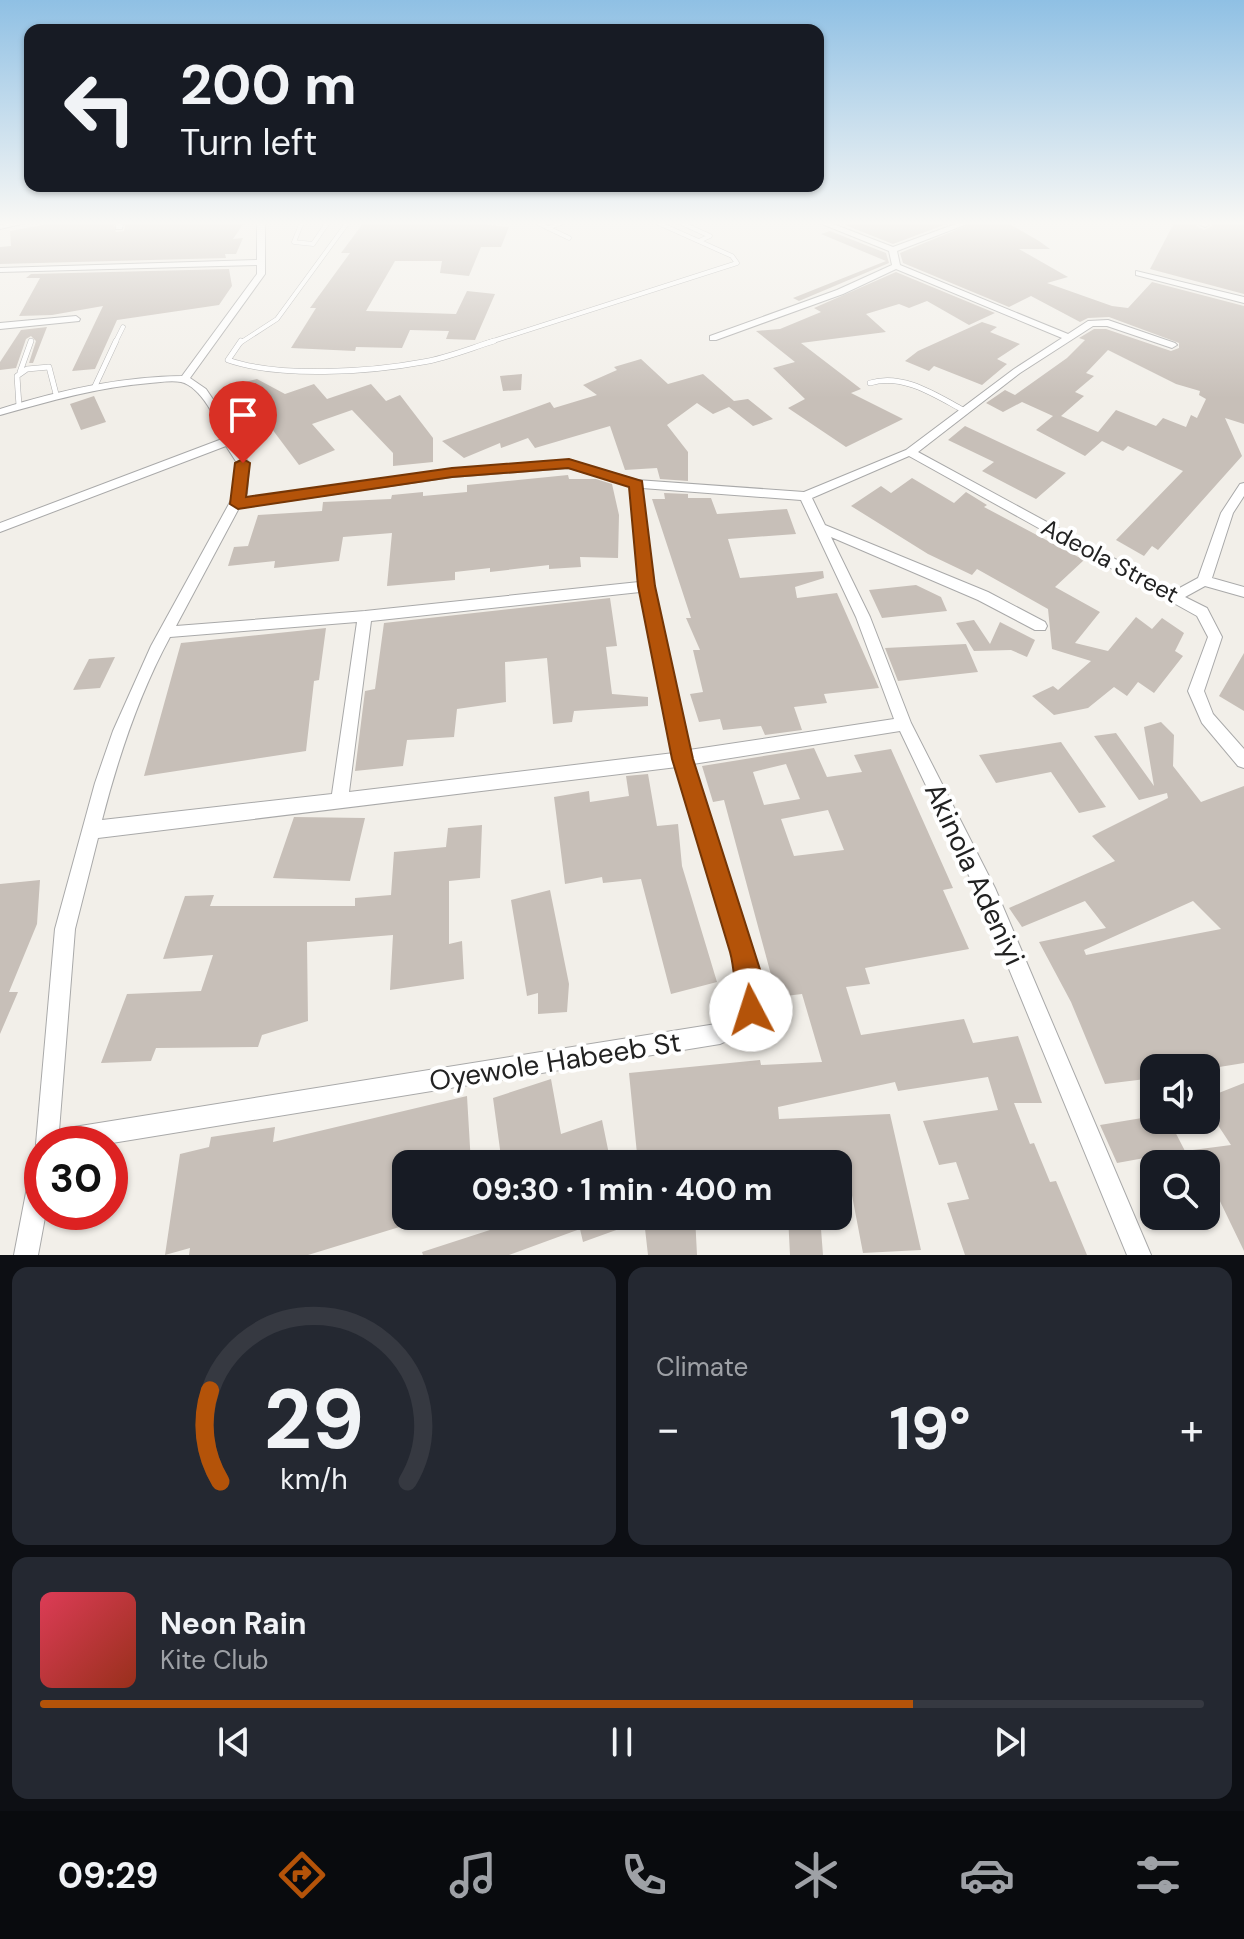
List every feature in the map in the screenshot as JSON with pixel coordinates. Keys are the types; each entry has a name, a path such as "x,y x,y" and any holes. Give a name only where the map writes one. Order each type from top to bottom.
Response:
{"street":[{"path":"185,379 256,281"},
{"path":"713,338 865,281"},
{"path":"931,281 1068,337"},
{"path":"1168,281 1244,300"},
{"path":"0,326 76,319"},
{"path":"238,504 452,473 569,464 636,484 805,496 910,452 963,410 1068,337 1099,322 1172,345"},
{"path":"0,412 56,394 139,378 185,379 202,391 226,426 228,441 243,463 238,504 165,632 121,731 65,929 49,1126"},
{"path":"0,528 228,441"},
{"name":"Adeola Street","path":"910,452 940,471 1177,595 1202,612 1215,637 1196,691 1207,718 1244,761"},
{"name":"Oyewole Habeeb St","path":"128,1129 720,1034 751,1010 750,979 683,759 646,586 636,484"},
{"path":"1204,581 1227,513 1244,487"},
{"name":"Akinola Adeniyi","path":"805,496 863,617 904,724 988,895 1139,1255"},
{"path":"821,528 983,596 1040,626"},
{"path":"1177,595 1204,581 1244,592"},
{"path":"165,632 365,616 646,586"},
{"path":"340,800 365,616"},
{"path":"92,830 683,759 904,724"},
{"path":"26,1255 31,1230"}],"lane":[{"path":"305,281 277,319 243,338 228,360 269,366 385,369 425,362 689,281"},
{"path":"95,386 123,327"},
{"path":"19,406 16,383 31,341"},
{"path":"20,372 49,367 56,394"},
{"path":"870,383 878,378 894,380 963,410"}],"building":[{"path":"39,281 231,281 232,286 219,305 117,320 95,369 72,371 103,306 52,315 19,316"},
{"path":"330,281 384,281 366,311 456,314 467,291 495,294 475,340 446,339 449,331 410,330 402,348 356,347 355,351 291,348 316,308 310,308"},
{"path":"837,281 847,281 799,301 793,298"},
{"path":"876,281 917,281 995,313 969,325 927,301 909,308 899,304 866,314 886,332 801,343 861,389 851,393 903,419 846,447 788,408 805,399 773,368 795,362 756,331 780,329 821,312 814,308"},
{"path":"945,281 1056,281 1047,283 1112,306 1128,308 1152,282 1244,306 1244,424 1225,418 1242,456 1158,550 1152,546 1144,556 1116,540 1183,471 1128,446 1123,451 1102,441 1085,456 1036,430 1053,416 1022,402 1003,412 986,403 1005,390 1015,395 1067,358 1085,340 1079,338 1094,329 1106,329 1171,351 1179,348 1179,343 1109,317 1088,318 1080,322 1031,296 1009,307","holes":["1108,350 1176,384 1200,391 1199,395 1206,399 1197,418 1191,415 1186,427 1163,418 1156,426 1116,410 1098,432 1061,416 1084,396 1075,392 1094,376 1086,373"]},
{"path":"1193,281 1244,281 1244,294"},
{"path":"982,322 997,327 990,332 1020,344 997,359 1007,364 982,385 934,366 929,371 905,361 918,351"},
{"path":"47,327 33,363 29,363 36,341 31,336 26,339 16,368 0,370 0,362 21,330"},
{"path":"641,359 668,384 703,374 734,401 748,399 773,419 753,426 729,407 713,414 697,403 667,425 688,452 688,481 660,479 657,468 625,470 610,426 535,448 528,438 501,448 500,443 464,458 442,441 550,402 554,408 597,395 583,385 617,370 614,367"},
{"path":"522,374 521,390 503,391 500,376"},
{"path":"257,379 285,394 314,384 327,399 371,384 386,401 400,395 433,438 433,462 393,466 393,453 352,410 312,424 335,450 299,465 248,397 240,400 228,386"},
{"path":"94,396 106,422 81,430 70,404"},
{"path":"965,426 1066,473 1036,499 982,471 994,462 948,440"},
{"path":"568,475 569,479 596,479 612,484 619,515 618,558 580,557 581,567 549,569 549,565 490,572 490,568 455,572 455,580 387,586 392,533 343,537 339,561 274,568 275,561 228,566 234,547 248,546 258,515 322,511 323,502 391,499 392,495 423,492 423,496 467,492 467,485"},
{"path":"912,478 954,503 966,492 987,505 984,507 1084,560 1055,587 1100,612 1075,643 1108,651 1136,617 1152,629 1162,618 1184,633 1175,651 1183,656 1154,693 1138,682 1127,696 1114,687 1088,708 1054,715 1032,696 1053,686 1058,690 1091,661 1052,649 1048,609 977,569 972,575 928,554 851,506 881,486 891,493"},
{"path":"664,493 688,494 688,498 711,498 717,514 787,509 796,534 728,539 740,578 823,571 824,578 795,587 797,598 837,593 879,688 824,694 827,703 794,707 802,730 765,735 761,726 723,730 720,719 699,722 690,694 703,692 693,650 700,650 686,618 691,618 652,499 665,499"},
{"path":"916,585 941,597 947,611 882,618 869,590"},
{"path":"610,598 617,646 606,647 612,694 648,697 648,706 574,711 572,722 553,724 547,658 505,662 506,702 457,709 454,737 407,740 403,766 355,771 365,691 375,689 384,623"},
{"path":"974,620 990,644 1000,622 1035,640 1027,657 1011,650 974,651 956,623"},
{"path":"326,628 319,680 314,681 306,751 144,776 181,643"},
{"path":"966,644 978,672 898,681 885,648"},
{"path":"1244,653 1244,711 1219,696"},
{"path":"115,657 100,688 73,690 89,659"},
{"path":"1161,722 1174,735 1173,766 1201,802 1244,786 1244,1063 1220,1067 1220,1054 1140,1054 1140,1080 1105,1084 1071,1002 1039,942 1106,928 1085,901 1022,927 1009,908 1115,861 1092,836 1168,798 1167,793 1139,800 1094,736 1116,733 1154,786 1144,727","holes":["1193,901 1221,929 1086,955 1084,950"]},
{"path":"1061,742 1106,807 1079,813 1051,772 996,783 979,755"},
{"path":"814,748 827,777 862,772 854,755 891,749 953,888 943,890 969,949 865,968 870,984 846,987 861,1035 964,1019 973,1043 1018,1036 1042,1103 1014,1103 1030,1144 1034,1143 1050,1182 1056,1181 1087,1255 965,1255 947,1203 969,1199 956,1162 939,1165 923,1121 998,1110 988,1077 898,1091 895,1082 778,1107 779,1119 890,1114 921,1250 863,1253 852,1195 852,1150 637,1150 629,1073 760,1060 761,1065 822,1062 802,994 777,997 724,800 713,802 702,766","holes":["786,764 800,799 764,805 753,772","828,810 844,850 794,856 781,819"]},
{"path":"648,774 657,826 678,824 682,866 717,982 671,994 641,879 603,883 602,877 565,884 554,797 589,791 590,802 629,796 626,776"},
{"path":"294,817 365,818 350,881 273,878"},
{"path":"482,825 480,878 449,881 449,944 462,941 464,979 390,990 393,935 307,942 308,1021 262,1035 258,1047 156,1048 151,1061 101,1063 127,994 201,991 213,955 163,959 185,896 214,895 210,906 355,906 355,898 391,895 394,852 446,847 448,828"},
{"path":"40,880 37,924 9,992 18,992 0,1034 0,884"},
{"path":"550,890 569,984 567,1012 538,1014 538,993 527,996 511,900"},
{"path":"551,1079 561,1134 602,1120 608,1150 500,1150 493,1098"},
{"path":"1244,1083 1244,1251 1220,1201 1220,1150 1193,1150 1231,1145 1220,1128 1220,1092"},
{"path":"467,1096 470,1150 392,1150 392,1229 308,1255 189,1255 190,1248 165,1255 180,1154 209,1147 211,1137 275,1127 273,1142"},
{"path":"1140,1118 1140,1134 1176,1134 1184,1150 1140,1150 1140,1159 1117,1163 1100,1125"},
{"path":"490,1230 577,1230 509,1255 423,1255 422,1252"},
{"path":"580,1230 616,1230 583,1242"},
{"path":"645,1230 696,1230 697,1255 648,1255"},
{"path":"789,1230 821,1230 823,1255 790,1255"}],"route":[{"path":"243,463 238,504 452,473 569,464 579,464 636,484 646,586 683,759 743,952 750,979 751,1010"}]}
